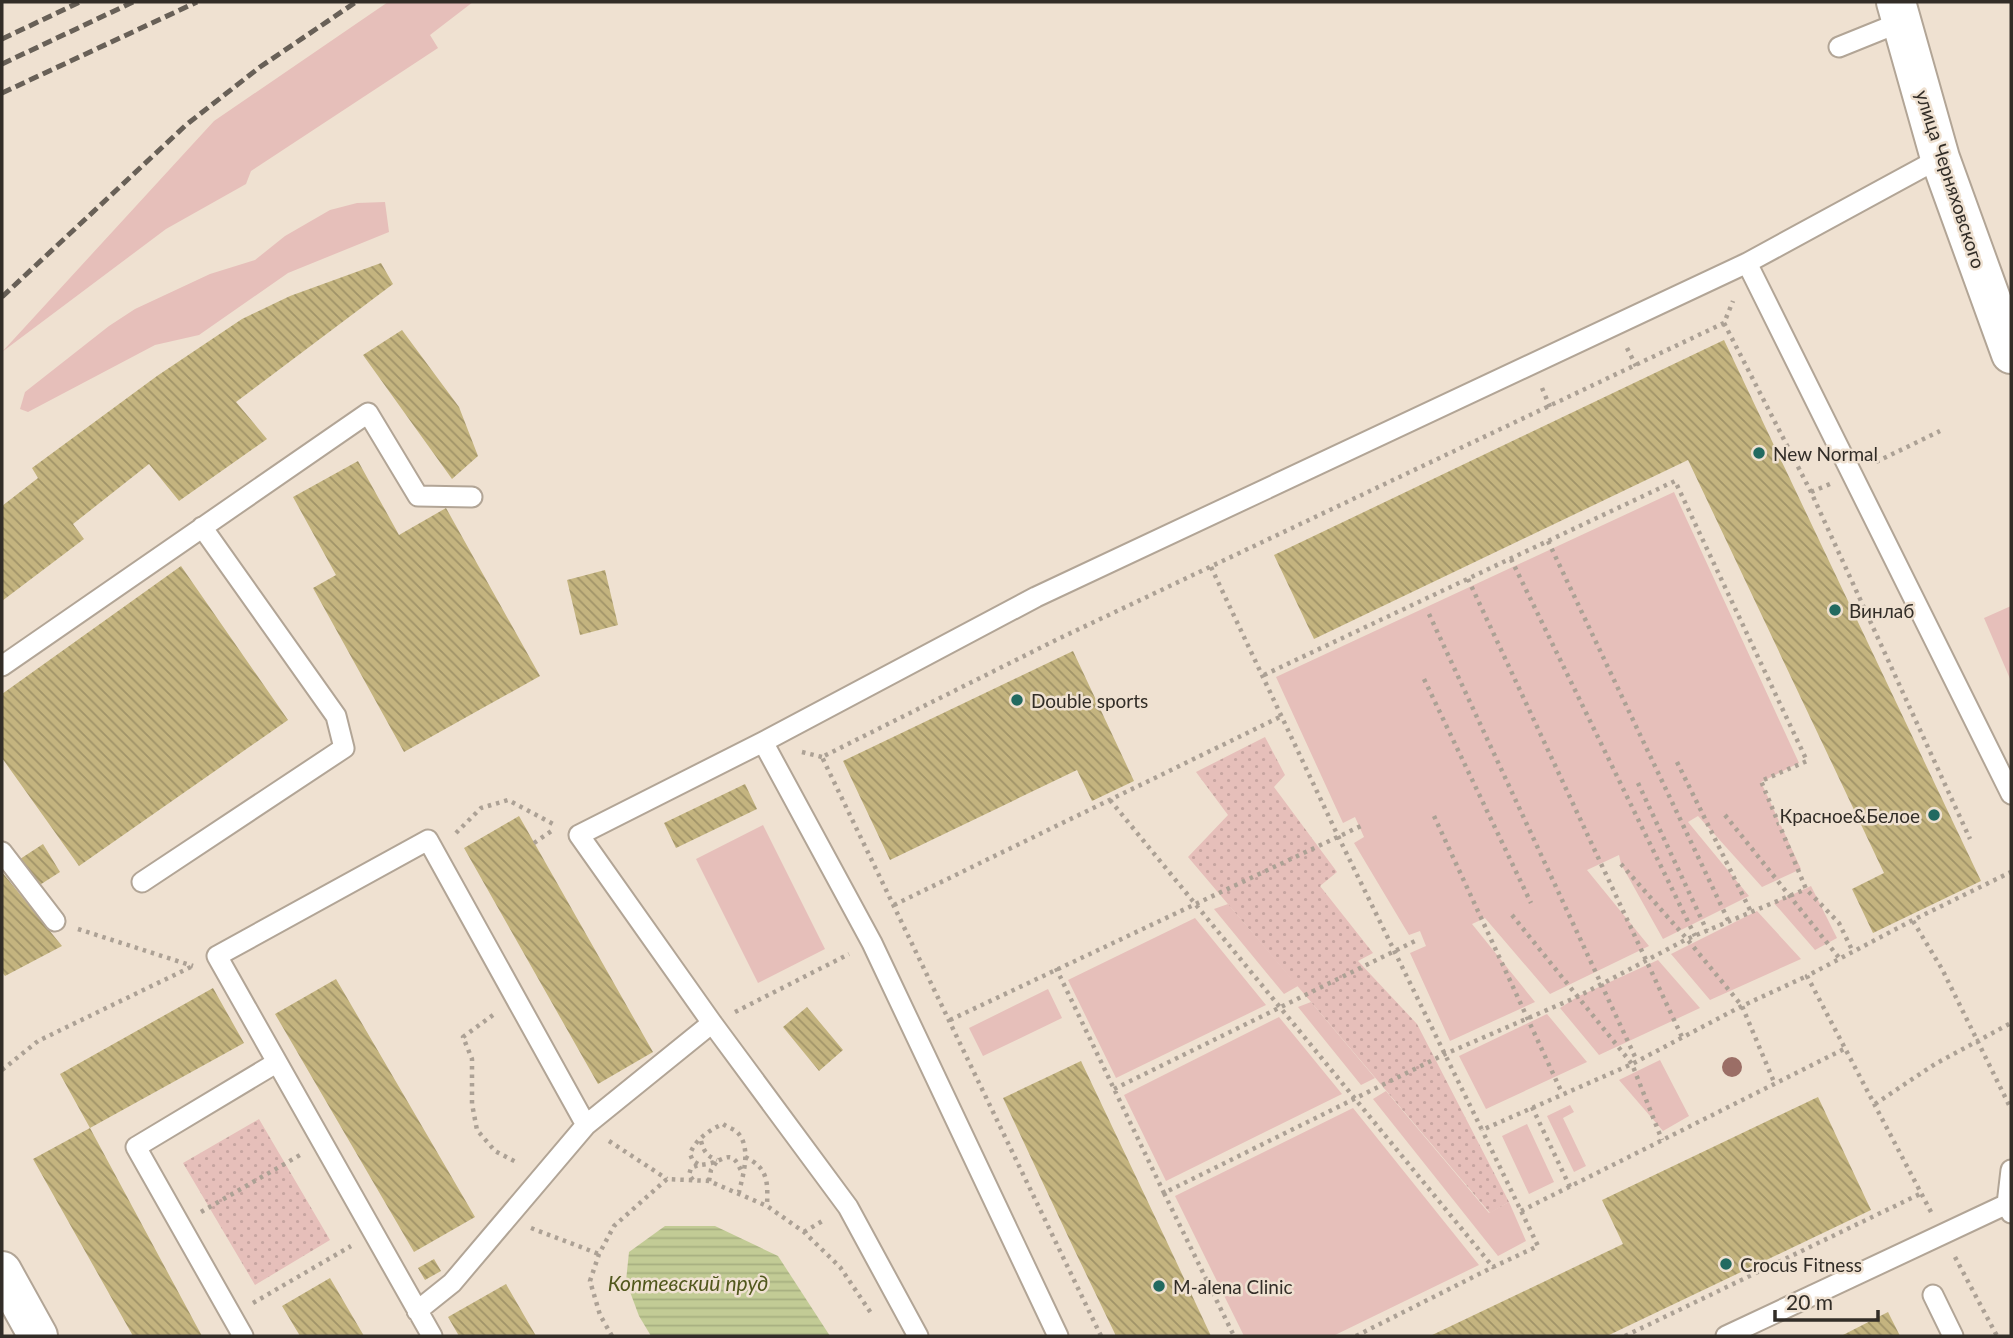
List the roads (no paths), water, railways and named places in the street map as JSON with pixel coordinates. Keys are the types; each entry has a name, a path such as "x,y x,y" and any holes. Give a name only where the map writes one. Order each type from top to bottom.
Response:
{"street":[{"name":"улица Черняховского","path":"1899,12 1940,158 2011,354"},
{"path":"2,1270 38,1336"}],"lane":[{"path":"1839,47 1899,12"},
{"path":"918,1336 848,1207 712,1023 579,835 763,743 1036,597 1747,263 1940,158"},
{"path":"1747,263 2011,794"},
{"path":"2,666 369,413 418,496 472,497"},
{"path":"142,882 344,748 336,716 202,527"},
{"path":"763,743 872,943 1058,1336"},
{"path":"432,1336 217,956 428,840 586,1125"},
{"path":"2,852 55,921"},
{"path":"417,1311 452,1283 586,1125 712,1023"},
{"path":"243,1336 136,1147 276,1063"},
{"path":"1726,1336 1943,1234 2009,1208 2011,1170"},
{"path":"1933,1295 1952,1336"}],"water":[{"name":"Коптевский пруд","path":"665,1226 715,1226 778,1256 830,1336 651,1336 639,1316 626,1281 629,1252"}],"railway":[{"path":"2,39 80,2"},
{"path":"2,64 133,2"},
{"path":"2,93 197,2"},
{"path":"2,297 186,125 260,67 356,2"}],"place":[{"name":"New Normal","path":"1759,453"},
{"name":"Винлаб","path":"1835,610"},
{"name":"Double sports","path":"1017,700"},
{"name":"Красное&Белое","path":"1934,815"},
{"name":"Crocus Fitness","path":"1726,1264"},
{"name":"M-alena Clinic","path":"1159,1286"}]}
